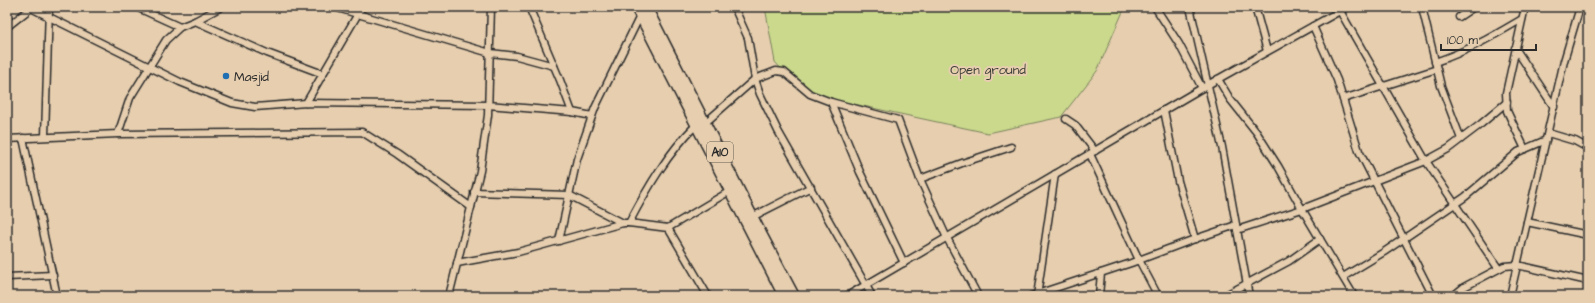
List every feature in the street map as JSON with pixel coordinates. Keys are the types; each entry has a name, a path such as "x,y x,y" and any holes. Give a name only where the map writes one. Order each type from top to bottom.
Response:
{"highway":[{"name":"A10","path":"642,9 701,124 794,296"},
{"name":"A10","path":"701,124 730,191 784,296"}],"street":[{"path":"45,136 49,7"},
{"path":"136,7 180,27"},
{"path":"118,134 130,98 166,40 180,27 221,7"},
{"path":"334,7 490,53 517,56 554,66"},
{"path":"306,103 362,7"},
{"path":"448,296 480,171 488,106 491,7"},
{"path":"529,7 572,112"},
{"path":"734,7 748,38 755,79 760,94 778,131 872,296"},
{"path":"1155,7 1205,86"},
{"path":"1190,7 1205,86 1222,147 1249,296"},
{"path":"1255,7 1267,51"},
{"path":"847,296 1205,86 1347,7"},
{"path":"1422,7 1441,86 1461,139"},
{"path":"1459,17 1474,7"},
{"path":"1525,7 1506,93 1507,111 1525,149"},
{"path":"1510,296 1564,61 1580,7"},
{"path":"7,27 30,8 180,82 232,103 255,107 306,103 488,106 572,112 592,116"},
{"path":"559,241 577,159 592,116 642,9"},
{"path":"1340,11 1426,161 1498,268"},
{"path":"1435,62 1448,58 1487,40 1522,19"},
{"path":"195,21 323,74"},
{"path":"1313,26 1337,80 1359,151 1433,296"},
{"path":"1515,48 1554,107"},
{"path":"1343,99 1437,70"},
{"path":"457,263 518,252 626,223 665,160 682,140 755,79 776,71 784,72 810,94 831,102 898,120 920,179 947,238 978,296"},
{"path":"1218,79 1230,99 1257,133 1278,166 1354,296"},
{"path":"831,102 863,180 904,263"},
{"path":"1055,174 1035,295 1139,260 1195,239 1302,209 1375,182 1438,156 1507,102"},
{"path":"1164,110 1178,181 1195,239"},
{"path":"1066,120 1074,125 1092,152 1139,260 1158,296"},
{"path":"7,139 45,136 118,134 362,132 397,154 471,207"},
{"path":"1548,133 1568,139 1588,148"},
{"path":"23,138 57,296"},
{"path":"1343,277 1403,239 1455,203 1518,152 1546,140"},
{"path":"920,179 1011,147"},
{"path":"752,217 811,187"},
{"path":"474,192 569,195 626,223 668,228 730,191"},
{"path":"1527,222 1588,235"},
{"path":"668,228 708,296"},
{"path":"1224,296 1289,261 1320,239"},
{"path":"1453,296 1464,287 1498,268 1518,265 1587,280"},
{"path":"1099,296 1101,273"},
{"path":"7,277 53,274"}],"green space":[{"name":"Open ground","path":"765,7 1125,7 1097,71 1061,117 988,133 803,93 775,62"}],"place":[{"name":"Masjid","path":"226,76"}]}
